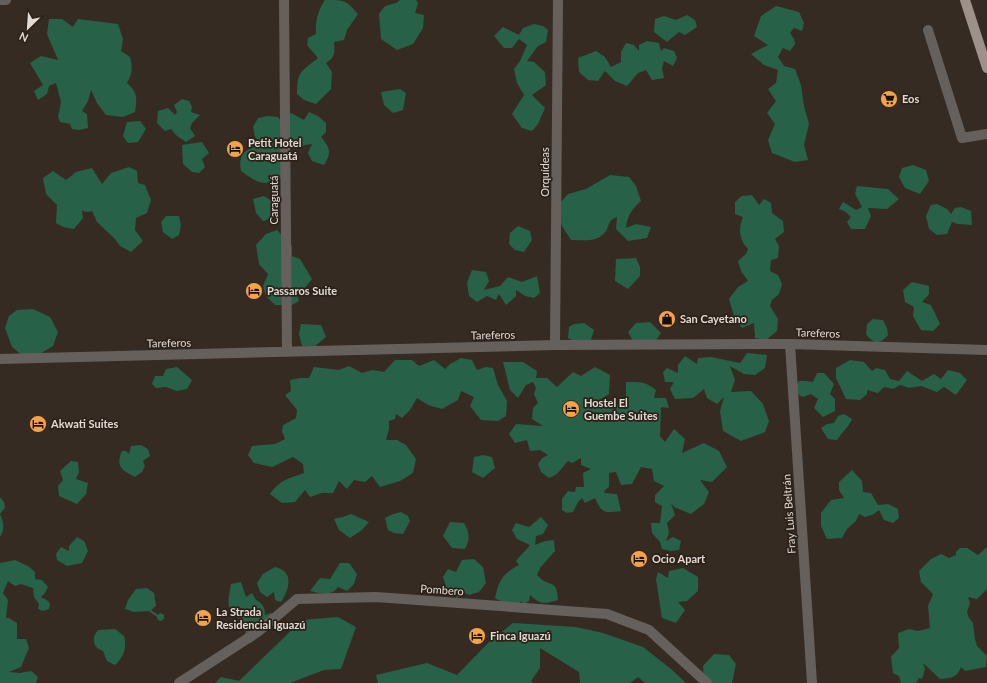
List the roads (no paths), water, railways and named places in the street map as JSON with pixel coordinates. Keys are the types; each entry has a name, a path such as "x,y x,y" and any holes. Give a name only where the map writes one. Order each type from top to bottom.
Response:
{"main road":[{"path":"965,0 987,68"}],"street":[{"path":"0,0 6,0"},
{"name":"Caraguatá","path":"284,0 287,352"},
{"name":"Orquídeas","path":"555,345 558,0"},
{"path":"928,30 962,138 987,134"},
{"name":"Tareferos","path":"0,359 555,345 790,344 987,350"},
{"name":"Fray Luis Beltrán","path":"790,344 812,683"},
{"name":"Pombero","path":"179,683 259,631 298,599 376,597 607,614 650,630 707,683"}],"place":[{"name":"Eos","path":"889,99"},
{"name":"Petit Hotel Caraguatá","path":"235,149"},
{"name":"Passaros Suite","path":"254,291"},
{"name":"San Cayetano","path":"667,319"},
{"name":"Hostel El Guembe Suites","path":"571,409"},
{"name":"Akwati Suites","path":"38,424"},
{"name":"Ocio Apart","path":"639,559"},
{"name":"La Strada Residencial Iguazú","path":"203,618"},
{"name":"Finca Iguazú","path":"477,636"}]}
